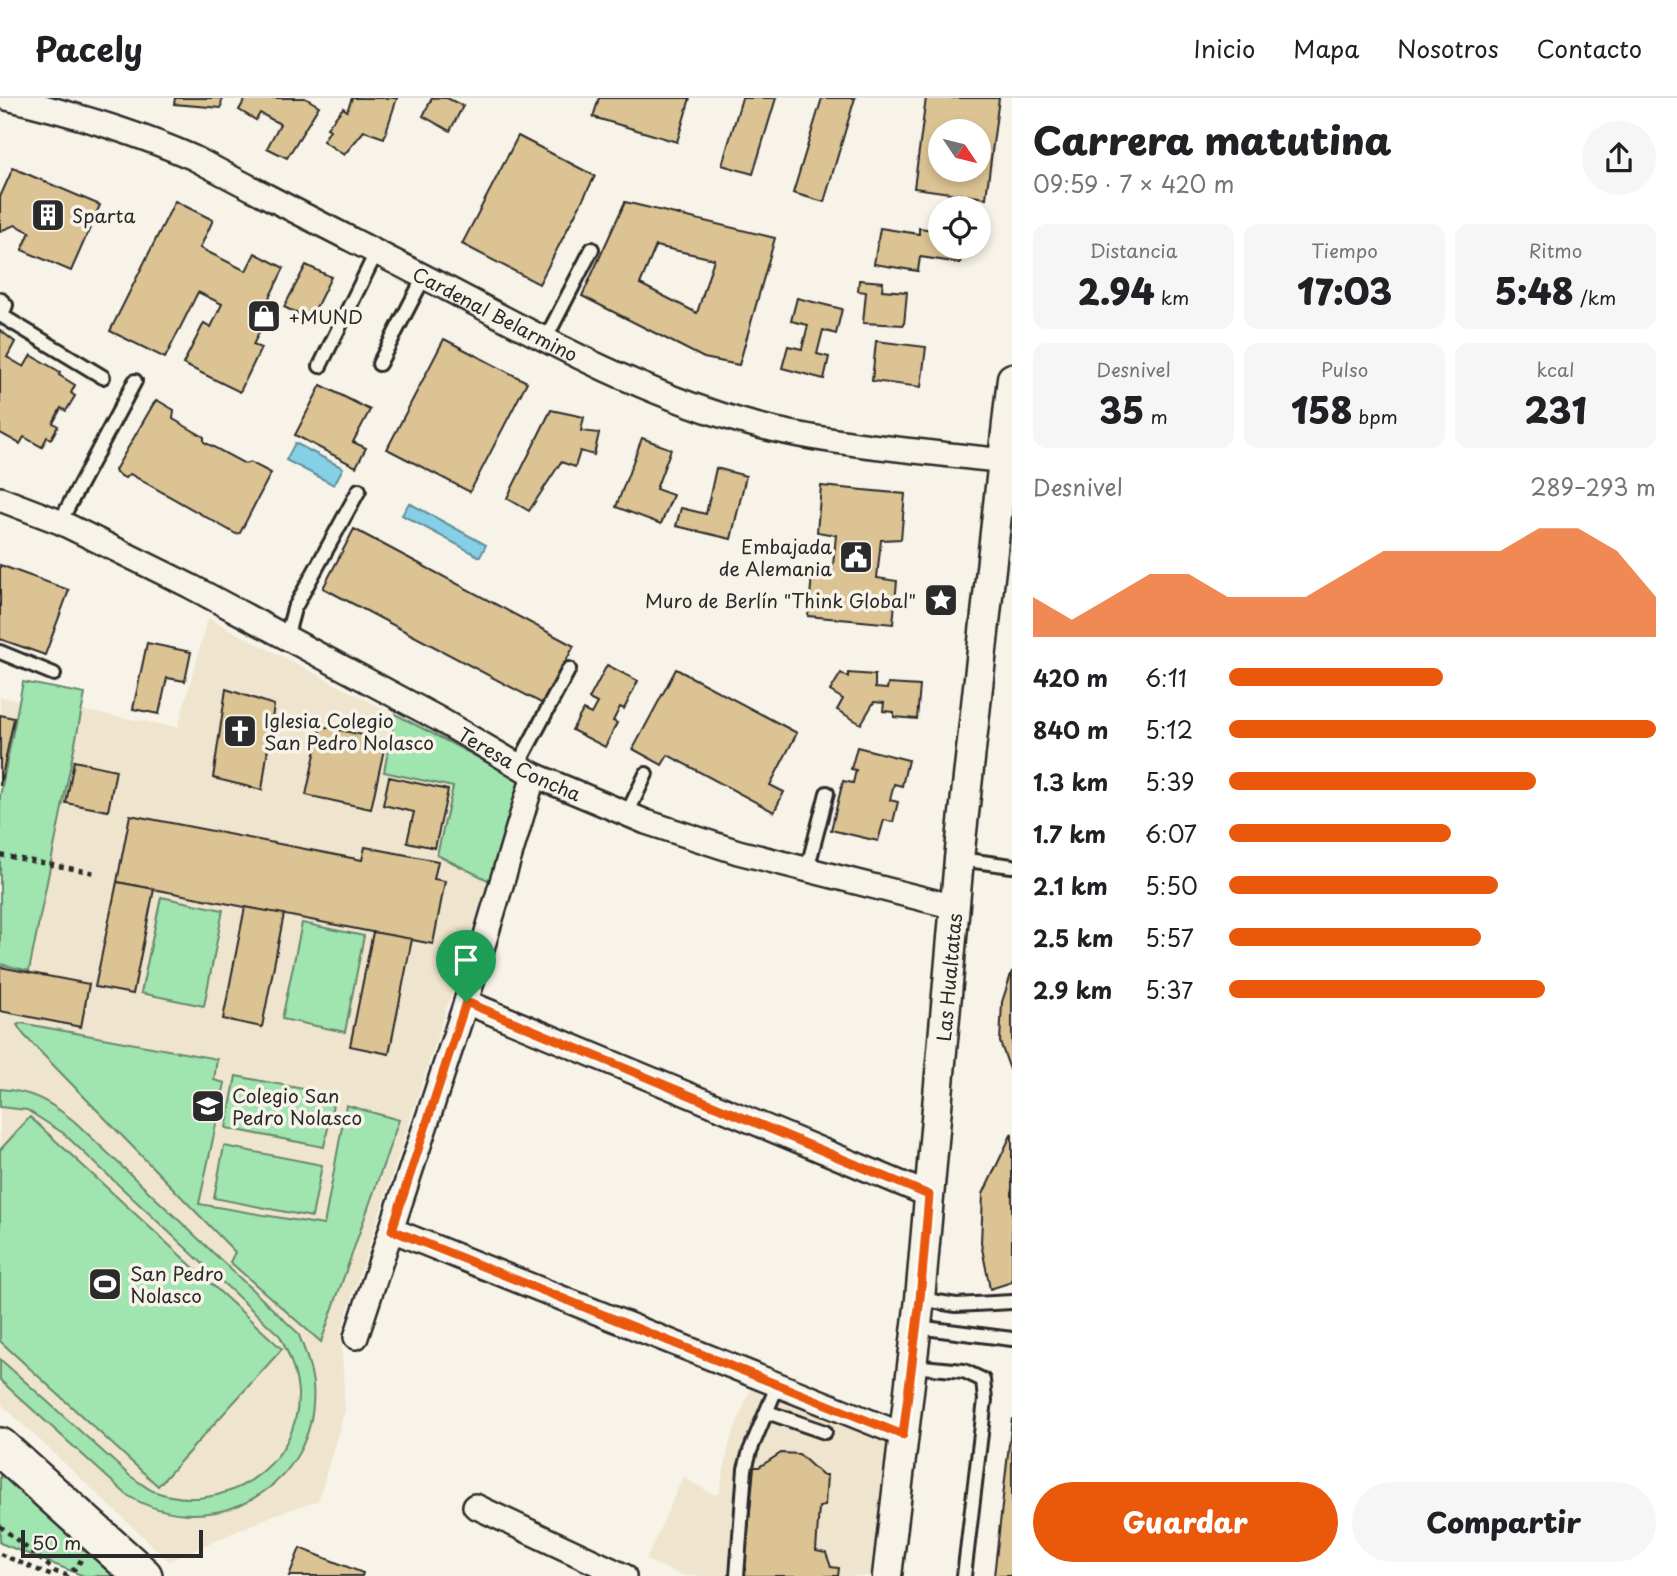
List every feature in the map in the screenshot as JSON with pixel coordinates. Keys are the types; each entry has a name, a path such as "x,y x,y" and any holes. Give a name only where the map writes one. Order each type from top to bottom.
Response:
{"main road":[{"path":"0,1447 143,1576"}],"street":[{"name":"Cardenal Belarmino","path":"7,98 58,109 146,137 194,158 545,340 673,399 797,435 1003,461"},
{"name":"Las Hualtatas","path":"887,1576 920,1299 959,859 1012,378"},
{"name":"Teresa Concha","path":"0,499 60,522 190,586 437,718 526,770 627,814 738,852 955,907"},
{"path":"356,1337 466,1002 526,770"},
{"path":"466,1002 929,1195"},
{"path":"392,1230 903,1435"},
{"path":"475,1506 579,1566 624,1576"}],"lane":[{"path":"545,340 592,249"},
{"path":"320,366 376,253"},
{"path":"379,364 424,277"},
{"path":"0,299 6,305 2,316 103,377"},
{"path":"60,522 135,381"},
{"path":"286,638 295,609 359,490"},
{"path":"0,652 54,674"},
{"path":"526,770 569,669"},
{"path":"627,814 646,774"},
{"path":"807,870 827,793"},
{"path":"959,859 1012,866"},
{"path":"920,1299 956,1305 1012,1303"},
{"path":"917,1327 1012,1339"},
{"path":"912,1366 964,1371 983,1380 985,1400 964,1576"},
{"path":"737,1576 745,1469 778,1384"},
{"path":"766,1412 825,1433"}],"path":[{"path":"0,855 94,873"},
{"path":"0,1526 56,1572 66,1575 76,1569 81,1561 80,1551"},
{"path":"0,1555 52,1576"}],"shaded area":[{"name":"Colegio San Pedro Nolasco","path":"208,618 521,780 341,1332 345,1410 318,1501 276,1514 169,1561 0,1403 0,697 178,727"},
{"path":"751,1388 888,1439 870,1576 684,1576 646,1560 683,1477 715,1495 719,1493 730,1441"}],"green space":[{"path":"23,682 85,694 29,971 0,964 0,796"},
{"path":"395,714 521,780 490,881 437,855 453,787 384,772"},
{"path":"161,897 223,910 204,1006 141,993"},
{"path":"302,923 364,936 345,1032 282,1019"},
{"path":"21,1023 217,1059 214,1080 225,1083 199,1204 324,1225 346,1105 399,1120 321,1342 230,1262 235,1252 24,1035 17,1025"},
{"path":"236,1076 335,1095 324,1147 226,1128"},
{"path":"0,1089 22,1092 40,1099 74,1121 298,1333 312,1377 311,1420 299,1452 280,1478 255,1498 225,1510 193,1514 159,1509 127,1495 0,1380 0,1359 130,1476 153,1491 179,1497 205,1497 229,1491 252,1480 271,1464 286,1444 295,1420 298,1393 292,1364 280,1336 63,1133 27,1110 0,1107"},
{"name":"San Pedro Nolasco","path":"30,1117 282,1349 158,1486 0,1341 0,1150"},
{"path":"224,1146 322,1165 312,1217 214,1198"},
{"path":"0,1460 120,1576 84,1576 0,1543"}],"water":[{"path":"295,443 343,468 334,485 286,460"},
{"path":"409,503 486,545 480,557 402,515"}],"building":[{"path":"175,98 222,98 221,108 174,104"},
{"path":"246,98 305,98 319,106 287,158 267,148 280,124 260,113 256,120 239,110"},
{"path":"352,98 397,98 384,138 364,131 344,155 323,141 330,130 327,128 343,108 347,111"},
{"path":"432,98 447,98 463,106 450,131 423,116"},
{"path":"599,98 690,98 677,142 593,117"},
{"path":"742,98 776,98 753,174 722,165"},
{"path":"822,98 855,98 824,202 793,193"},
{"path":"926,98 999,98 991,160 991,119 928,119 928,182 988,182 986,196 914,188"},
{"path":"518,136 595,176 539,284 462,244"},
{"name":"Sparta","path":"13,168 100,205 71,271 22,250 30,232 15,225 0,231 0,197"},
{"path":"175,201 213,220 200,248 246,271 255,253 284,268 265,306 270,309 253,345 261,348 240,392 183,364 204,323 211,327 222,304 198,292 165,358 110,331"},
{"path":"625,202 775,238 739,365 704,358 582,296","holes":["656,246 714,259 697,313 640,284"]},
{"path":"880,228 919,234 919,228 928,229 928,258 920,257 918,271 874,264"},
{"path":"933,259 961,259 960,263"},
{"path":"306,265 331,277 310,320 284,307"},
{"path":"859,280 883,282 882,290 907,292 904,325 863,323 866,292 858,291"},
{"path":"797,298 842,309 836,334 823,330 817,354 829,357 824,379 782,368 788,346 802,349 808,325 791,321"},
{"path":"0,330 15,342 7,357 24,367 31,355 60,372 59,375 75,385 71,393 75,396 66,411 61,408 53,423 58,426 51,439 47,437 42,447 24,437 20,444 0,433"},
{"path":"444,339 527,382 470,492 387,449"},
{"path":"876,341 926,347 921,387 872,381"},
{"path":"321,385 370,410 353,442 366,448 356,467 295,435"},
{"path":"157,400 174,410 173,419 204,437 204,442 245,464 250,462 271,473 240,533 236,534 130,474 125,478 116,473 115,470"},
{"path":"551,410 584,417 581,431 599,433 594,455 580,451 575,467 561,462 529,511 507,498"},
{"path":"642,438 671,449 656,489 673,495 661,524 616,507"},
{"path":"716,468 746,476 731,539 676,526 681,508 706,514"},
{"name":"Embajada de Alemania","path":"821,486 905,494 901,539 881,540 877,578 897,581 893,624 808,616 812,576 832,575 836,535 817,532"},
{"path":"354,529 574,646 543,704 323,588"},
{"path":"0,565 69,590 45,655 0,639"},
{"path":"147,643 191,652 185,681 167,678 159,714 133,709"},
{"path":"607,665 638,681 624,709 620,707 613,721 617,723 605,747 572,730 583,710 591,714 597,703 589,699"},
{"path":"676,669 797,733 770,785 784,792 774,812 668,755 662,765 633,749"},
{"path":"841,673 848,677 848,673 875,675 875,688 887,689 888,684 920,686 917,719 894,717 894,712 883,711 884,703 874,702 861,724 837,710 843,699 830,691"},
{"path":"226,689 274,705 262,790 213,778"},
{"path":"0,715 14,718 0,786"},
{"path":"321,726 386,740 371,809 306,795"},
{"path":"857,747 908,760 902,786 894,784 890,800 898,802 893,822 884,820 878,841 831,830 843,781 853,783 856,770 851,769"},
{"path":"74,761 116,770 108,811 66,803"},
{"path":"389,777 448,790 435,848 407,842 414,812 383,805"},
{"path":"130,815 362,860 365,847 438,861 434,879 445,881 433,944 117,882"},
{"path":"117,882 154,889 133,994 95,987"},
{"path":"245,907 284,914 262,1027 223,1019"},
{"path":"373,932 412,939 389,1054 350,1046"},
{"path":"0,967 89,984 81,1027 0,1011"},
{"path":"1012,971 1012,1075 1000,1042 1002,1002"},
{"path":"1012,1133 1012,1282 990,1289 981,1243 983,1194"},
{"path":"1012,1418 1012,1576 994,1576"},
{"path":"781,1453 799,1454 822,1475 827,1475 825,1506 819,1507 816,1551 826,1553 831,1567 839,1568 838,1576 744,1576 754,1467 759,1467"},
{"path":"300,1548 363,1573 362,1576 289,1576"}],"place":[{"name":"Sparta","path":"48,215"},
{"name":"+MUND","path":"264,316"},
{"name":"Embajada de Alemania","path":"856,557"},
{"name":"Muro de Berlín \"Think Global\"","path":"941,600"},
{"name":"Iglesia Colegio San Pedro Nolasco","path":"240,731"},
{"name":"Colegio San Pedro Nolasco","path":"208,1106"},
{"name":"San Pedro Nolasco","path":"105,1284"}],"route":[{"path":"466,1002 929,1195 920,1299 903,1435 392,1230 466,1002"}]}
